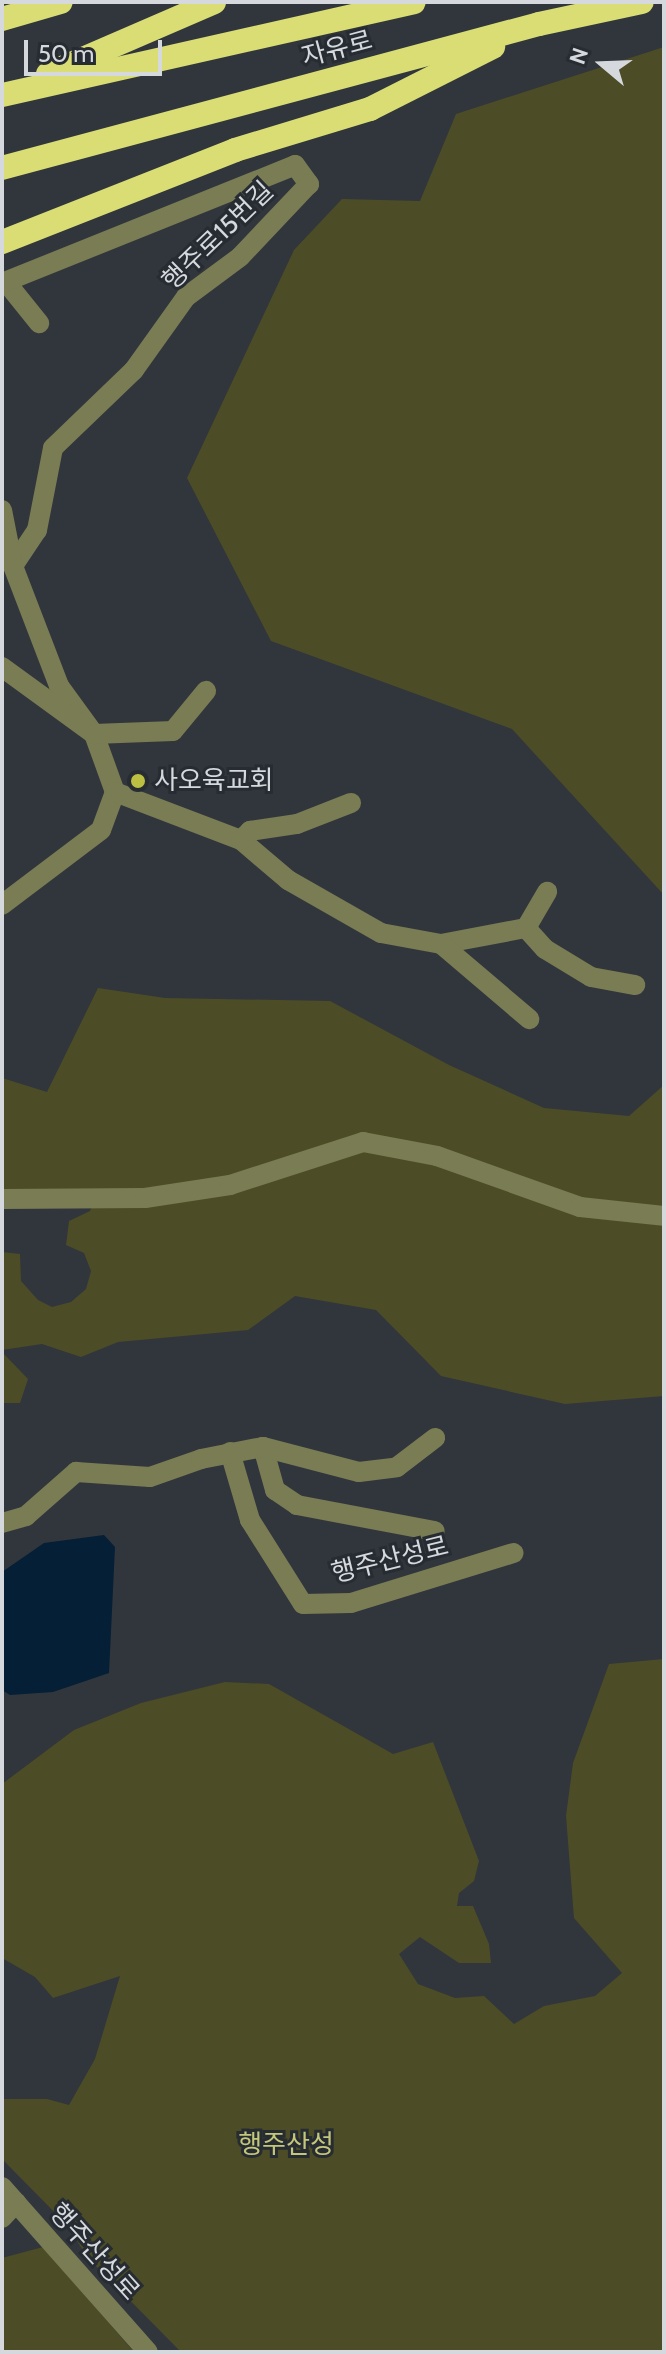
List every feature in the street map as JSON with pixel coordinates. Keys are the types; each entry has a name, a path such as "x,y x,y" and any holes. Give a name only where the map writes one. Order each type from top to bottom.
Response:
{"highway":[{"path":"2,19 61,2"},
{"path":"2,94 214,2"},
{"name":"자유로","path":"2,94 414,2"},
{"name":"자유로","path":"2,168 539,24 642,2"},
{"path":"2,242 235,150 370,109 539,24"}],"street":[{"name":"행주로15번길","path":"4,282 295,165 309,184 240,257 186,297 134,370 53,448 37,530 13,566"},
{"path":"4,282 39,323"},
{"path":"2,510 13,566 59,686 94,734 115,792 101,830 2,905"},
{"path":"2,667 94,734 173,731 206,691"},
{"path":"115,792 241,840 288,880 381,933 441,944 526,928 547,892"},
{"path":"241,840 250,831 297,824 351,803"},
{"path":"526,928 545,949 591,977 635,985"},
{"path":"441,944 529,1019"},
{"path":"2,1199 145,1198 230,1185 363,1142 437,1156 580,1207 664,1216"},
{"path":"2,1523 26,1516 76,1472 150,1477 230,1452 263,1447 359,1472 397,1467 435,1438"},
{"path":"263,1447 275,1490 297,1505 435,1531"},
{"name":"행주산성로","path":"230,1452 250,1520 303,1604 351,1603 514,1553"},
{"name":"행주산성로","path":"7,2203 148,2352"}],"green space":[{"path":"664,47 664,895 512,729 271,641 187,478 294,250 342,199 420,201 456,114"},
{"path":"98,988 165,998 330,1001 449,1065 544,1108 629,1116 664,1085 664,1396 565,1404 441,1376 376,1310 295,1296 248,1330 118,1342 81,1357 42,1344 2,1350 2,1252 20,1254 21,1281 38,1300 52,1307 71,1302 86,1289 91,1271 84,1253 66,1245 69,1221 90,1211 96,1196 2,1190 2,1078 47,1092"},
{"path":"2,1352 28,1379 20,1403 2,1403"},
{"name":"행주산성","path":"664,1659 664,2352 181,2352 87,2257 67,2225 2,2159 2,2099 47,2099 69,2105 95,2059 120,1976 53,1998 35,1977 2,1958 2,1784 74,1730 141,1703 225,1682 269,1684 393,1754 433,1742 479,1861 474,1881 459,1893 457,1906 473,1906 489,1944 491,1963 459,1963 420,1937 399,1954 418,1984 455,1998 484,1996 514,2024 544,2006 595,1996 622,1973 574,1918 566,1816 573,1763 609,1664"},
{"path":"43,2247 134,2352 2,2352 2,2258"}],"water":[{"path":"104,1535 115,1547 109,1673 53,1692 10,1695 2,1690 2,1572 44,1543"}],"place":[{"name":"사오육교회","path":"138,781"}]}
